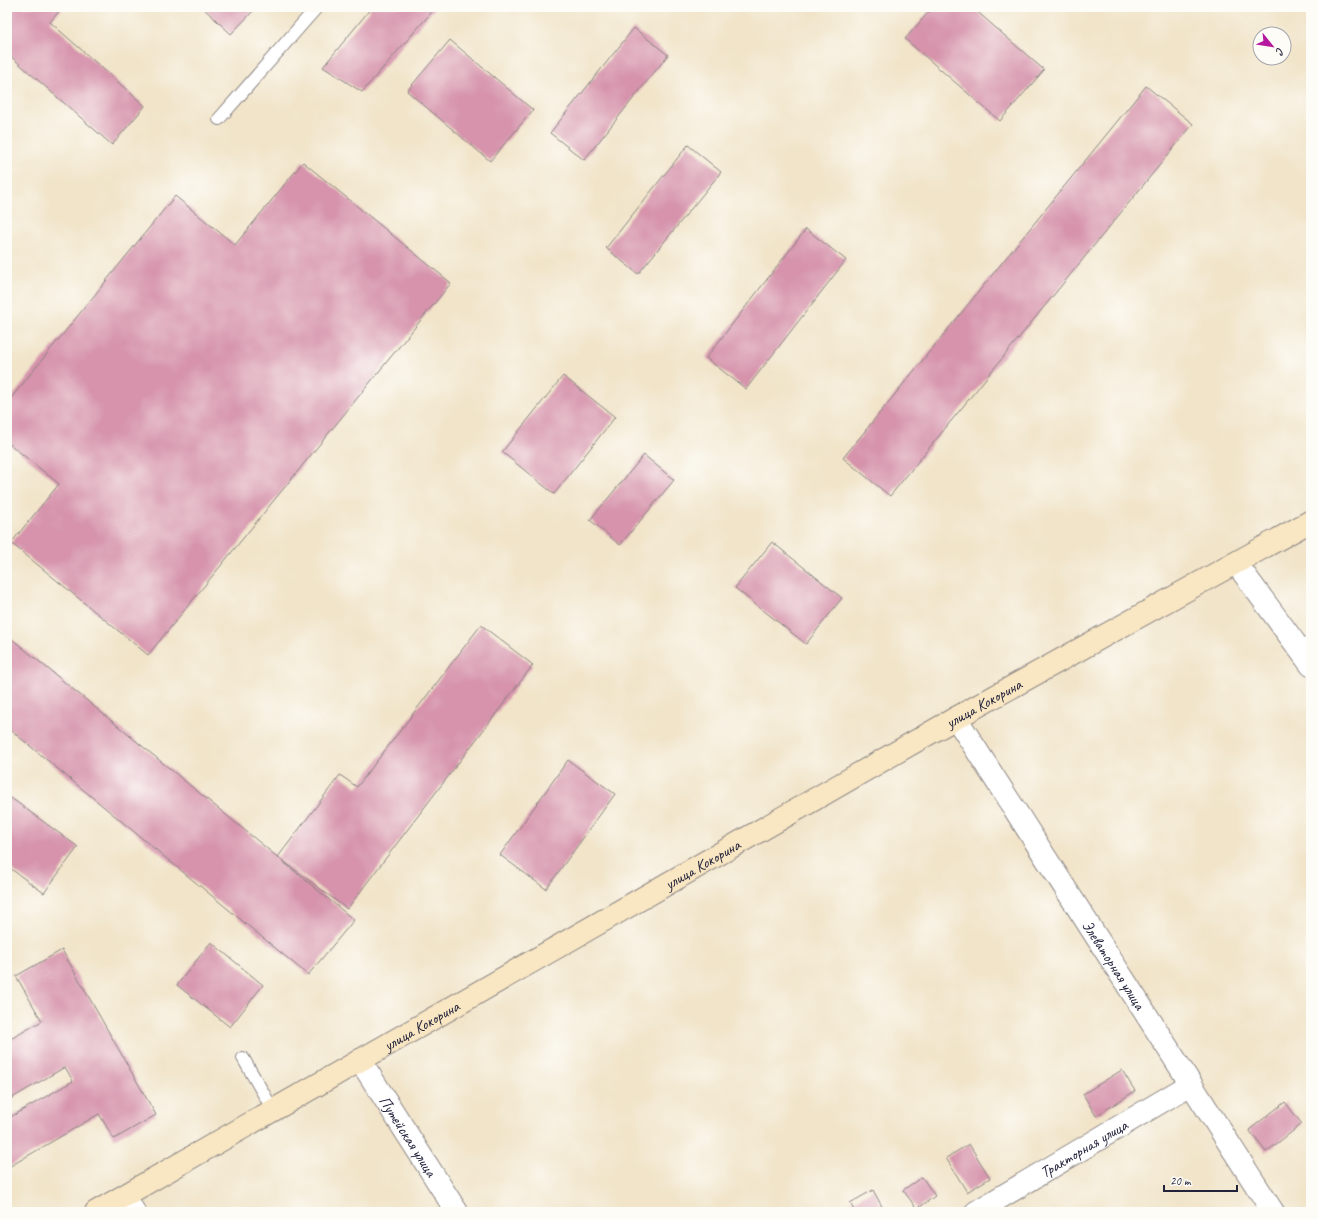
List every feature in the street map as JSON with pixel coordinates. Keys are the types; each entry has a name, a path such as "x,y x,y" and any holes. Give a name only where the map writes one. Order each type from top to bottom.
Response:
{"main road":[{"name":"улица Кокорина","path":"96,1212 129,1204 273,1110 956,718 1311,521"}],"street":[{"path":"1236,563 1311,665"},
{"name":"Элеваторная улица","path":"956,718 1273,1212"},
{"name":"Путейская улица","path":"360,1060 457,1212"},
{"name":"Тракторная улица","path":"976,1212 1191,1084"}],"lane":[{"path":"219,119 318,7"},
{"path":"243,1058 273,1110"}],"building":[{"path":"7,7 63,7 50,22 145,106 112,145 7,53"},
{"path":"202,7 257,7 231,34"},
{"path":"372,7 436,7 362,92 323,67"},
{"path":"933,7 972,7 1044,70 1000,121 905,39"},
{"path":"634,28 668,55 584,160 550,133"},
{"path":"450,40 533,110 490,161 407,91"},
{"path":"1146,86 1193,124 890,496 843,458"},
{"path":"688,145 721,172 638,274 606,248"},
{"path":"303,162 451,283 148,655 11,543 59,484 7,442 7,403 175,196 235,245"},
{"path":"806,229 846,260 746,389 706,358"},
{"path":"563,376 615,417 554,494 502,452"},
{"path":"644,455 674,480 620,545 590,520"},
{"path":"772,542 842,598 806,644 735,588"},
{"path":"481,625 533,665 347,909 278,857 340,775 357,787"},
{"path":"7,635 354,920 308,975 7,727"},
{"path":"568,760 615,794 546,889 500,855"},
{"path":"7,795 78,847 44,893 7,866"},
{"path":"211,942 263,985 230,1027 177,985"},
{"path":"62,950 156,1115 114,1139 99,1114 7,1168 7,1119 73,1081 65,1067 7,1101 7,1041 42,1021 16,976"},
{"path":"1122,1070 1135,1091 1096,1116 1083,1094"},
{"path":"1285,1102 1302,1124 1266,1152 1249,1130"},
{"path":"969,1144 990,1178 967,1192 946,1158"},
{"path":"922,1177 935,1196 917,1209 903,1190"},
{"path":"873,1190 885,1212 855,1212 850,1203"}]}
